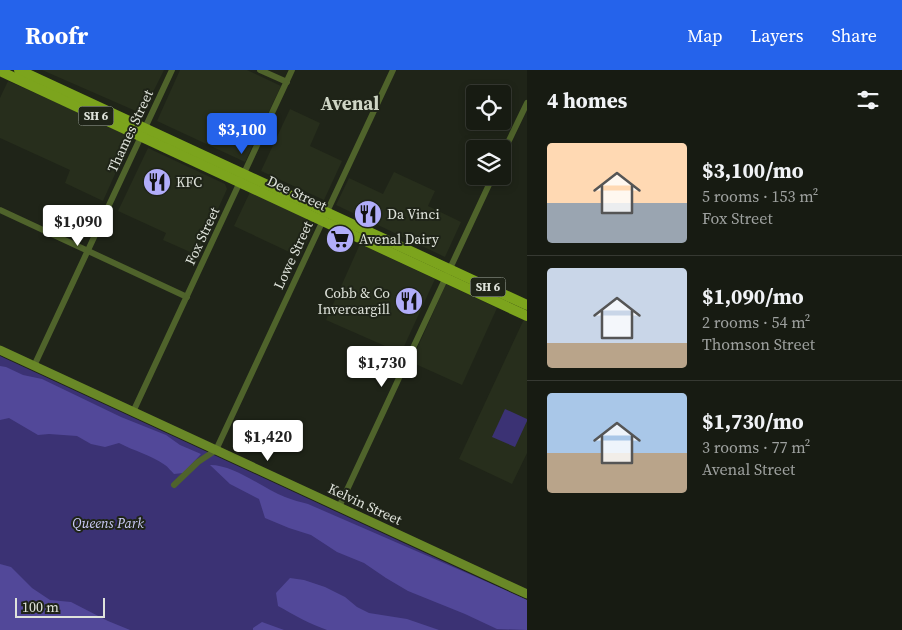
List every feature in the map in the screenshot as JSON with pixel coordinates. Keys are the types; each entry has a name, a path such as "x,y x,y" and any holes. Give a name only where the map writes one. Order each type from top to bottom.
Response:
{"main road":[{"name":"Dee Street","path":"19,70 143,132 447,274 527,316"},
{"name":"Dee Street","path":"3,73 143,132"},
{"name":"Dee Street","path":"447,274 527,305"},
{"name":"Kelvin Street","path":"0,350 527,594"}],"street":[{"name":"Thames Street","path":"34,366 172,70"},
{"path":"260,70 287,82"},
{"name":"Fox Street","path":"134,412 292,70"},
{"name":"Lowe Street","path":"216,450 393,70"},
{"path":"509,140 527,103"},
{"path":"339,507 489,185"},
{"path":"0,210 187,297"},
{"path":"174,485 198,462 216,450"}],"shaded area":[{"path":"42,70 164,70 144,110 138,112"},
{"path":"180,70 247,70 281,86 245,162 157,121"},
{"path":"8,81 132,136 103,201 65,183 70,170 0,138 0,98"},
{"path":"290,109 320,123 310,146 342,161 324,200 261,171"},
{"path":"148,148 225,184 227,189 197,255 163,240 166,233 118,211"},
{"path":"394,172 435,191 428,206 461,222 445,257 336,205 349,178 383,194"},
{"path":"251,190 317,221 300,257 234,226"},
{"path":"360,244 435,279 401,353 326,320"},
{"path":"446,284 497,308 462,385 411,362"},
{"path":"524,319 527,320 527,453 512,484 459,459"},
{"path":"0,366 23,375 42,379 121,417 166,435 180,445 201,454 183,473 174,474 160,462 119,443 105,447 91,444 77,436 38,435 9,418 0,420"},
{"path":"210,465 239,473 285,497 308,504 527,600 527,630 497,629 408,591 364,563 337,552 311,535 265,518 259,499 230,484"},
{"path":"0,564 11,567 32,588 50,600 71,602 130,630 0,630"},
{"path":"290,578 304,580 325,587 345,597 357,607 369,613 407,619 439,630 327,630 278,606 276,593"},
{"path":"262,622 284,630 253,630"}],"green space":[{"name":"Queens Park","path":"0,356 527,600 527,630 0,630"},
{"path":"505,409 527,419 515,447 492,437"}],"place":[{"name":"KFC","path":"157,182"},
{"name":"Da Vinci","path":"368,214"},
{"name":"Avenal Dairy","path":"340,239"},
{"name":"Cobb & Co Invercargill","path":"409,301"}],"district":[{"name":"Avenal","path":"350,103"}]}
